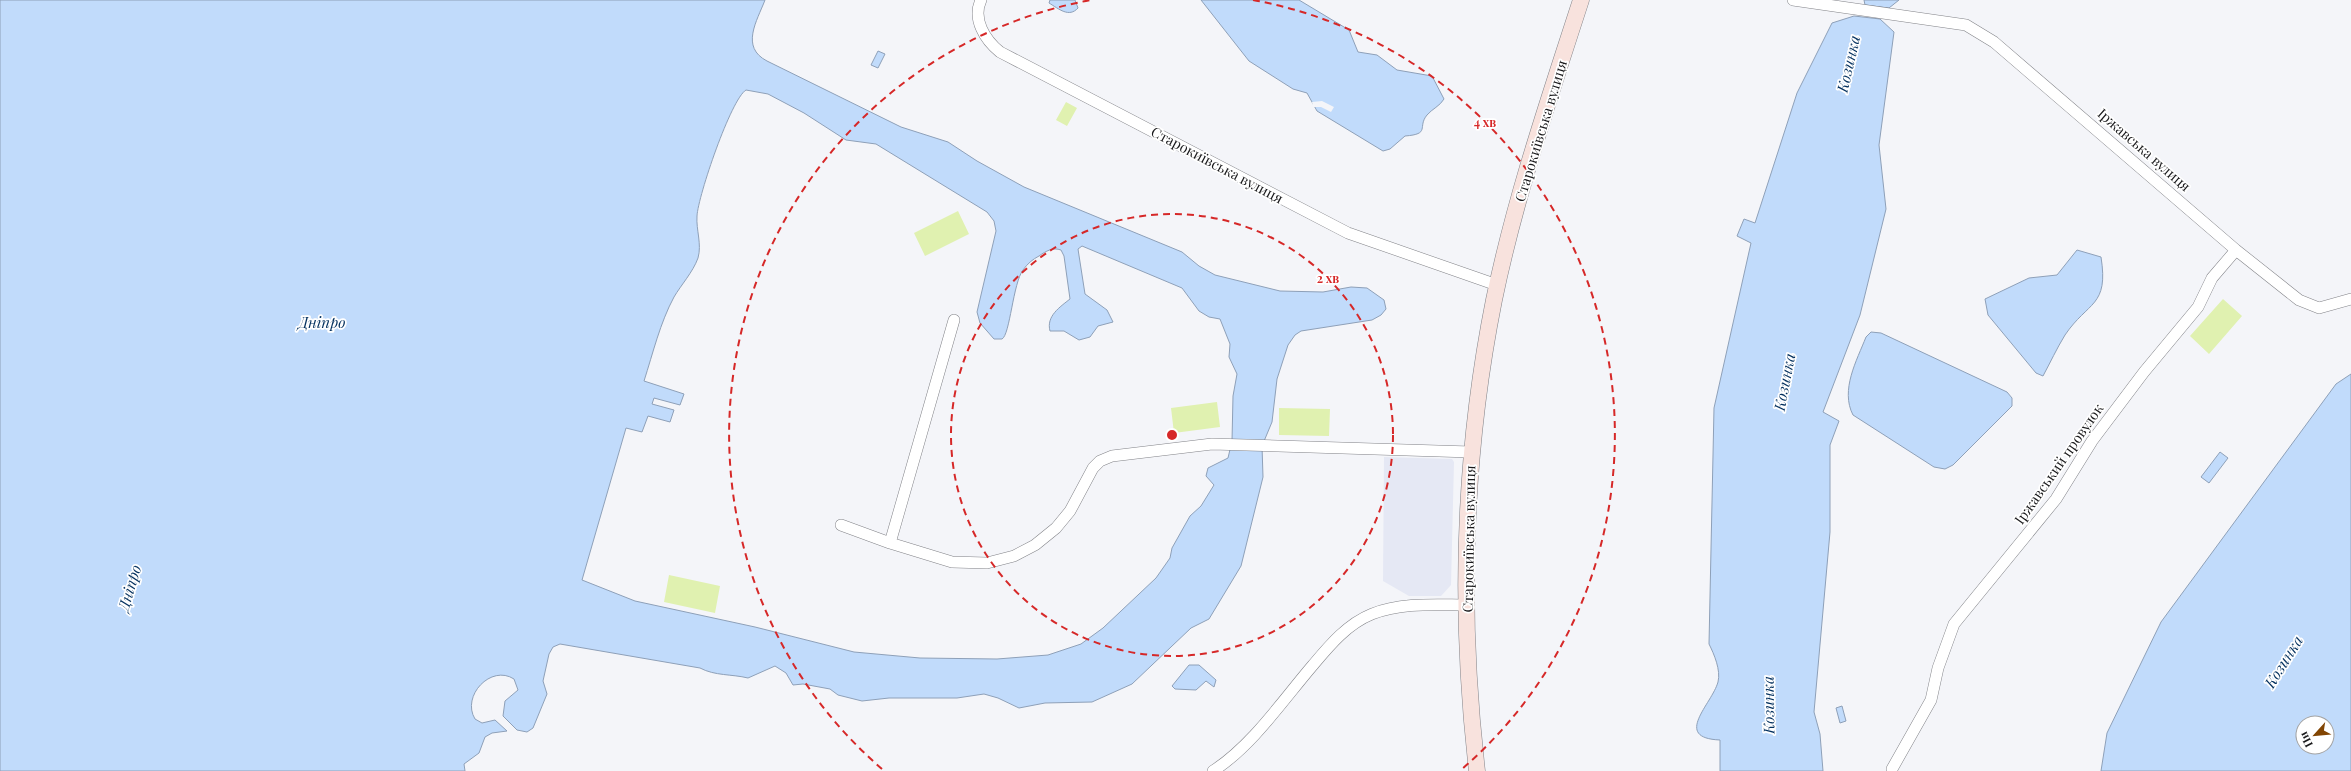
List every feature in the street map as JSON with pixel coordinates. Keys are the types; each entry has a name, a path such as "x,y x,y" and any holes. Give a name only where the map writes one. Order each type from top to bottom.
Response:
{"street":[{"name":"Старокиївська вулиця","path":"981,0 978,8 983,33 989,44 1000,52 1348,233 1497,285"},
{"name":"Старокиївська вулиця","path":"1477,771 1471,709 1467,512 1471,452 1480,381 1497,285 1535,142 1581,0"},
{"name":"Іржавська вулиця","path":"1793,0 1966,25 1994,42 2236,250 2299,300 2319,308 2351,300"},
{"name":"Іржавський провулок","path":"1892,769 1931,700 1938,668 1954,624 2056,499 2092,441 2144,372 2198,307 2212,278 2236,250"},
{"path":"890,543 954,320"},
{"path":"841,525 890,543 952,562 979,563 1007,559 1035,545 1061,523 1073,506 1089,473 1100,461 1112,456 1212,444 1471,452"},
{"path":"1213,771 1242,747 1331,645 1355,624 1371,614 1402,607 1468,605"}],"shaded area":[{"path":"1384,457 1452,459 1454,462 1451,585 1441,596 1409,596 1383,581"}],"green space":[{"path":"1066,102 1077,108 1067,126 1056,120"},
{"path":"958,211 969,234 925,256 914,233"},
{"path":"2223,299 2242,316 2209,354 2190,336"},
{"path":"1217,402 1220,427 1174,433 1171,408"},
{"path":"1279,408 1330,409 1329,436 1279,435"},
{"path":"669,575 720,586 715,613 664,602"}],"water":[{"name":"Дніпро","path":"0,0 765,0 755,25 752,41 754,49 767,61 901,127 948,142 977,161 1024,187 1182,252 1199,266 1215,275 1280,291 1323,292 1351,287 1367,288 1384,300 1386,309 1381,315 1372,320 1301,331 1295,335 1288,345 1277,379 1272,422 1262,446 1263,477 1241,566 1209,619 1191,628 1132,684 1092,702 1045,703 1019,708 998,698 984,694 957,698 889,698 862,701 838,695 830,689 803,684 793,685 786,673 775,666 748,678 718,674 700,668 560,644 553,647 549,654 543,681 547,694 533,728 527,732 517,730 503,716 505,701 518,690 514,679 505,675 496,676 488,679 475,692 472,701 472,710 475,719 482,723 495,720 507,731 492,733 485,737 479,753 464,764 465,771 0,771","holes":["746,90 768,94 804,113 846,140 876,144 987,212 994,221 996,231 977,312 980,323 994,339 1002,339 1005,335 1017,286 1023,270 1028,264 1052,249 1061,250 1064,256 1070,299 1052,316 1049,326 1050,331 1064,331 1079,340 1090,337 1098,326 1113,322 1107,310 1085,294 1078,249 1082,246 1182,288 1199,311 1209,317 1220,319 1230,344 1229,357 1237,374 1233,396 1232,441 1228,458 1208,468 1206,476 1214,485 1201,506 1190,516 1172,548 1170,558 1156,578 1103,628 1081,644 1048,655 997,659 920,658 854,652 755,627 635,601 582,580 626,428 642,432 648,416 670,422 674,410 652,404 654,398 680,405 684,394 644,381 657,338 669,307 698,258 699,248 697,216 699,205 709,170 724,129 732,111"]},
{"path":"1050,0 1075,0 1078,8 1075,11 1064,12 1049,3"},
{"path":"1201,0 1299,0 1349,30 1358,52 1377,55 1397,70 1432,76 1444,99 1424,119 1421,132 1418,134 1405,136 1390,149 1383,151 1317,111 1307,93 1293,89 1249,61"},
{"path":"1864,0 1899,0 1889,8 1865,5"},
{"name":"Козинка","path":"1854,16 1880,19 1894,32 1879,145 1886,209 1860,315 1823,412 1839,421 1830,445 1830,532 1814,712 1820,734 1823,771 1720,771 1720,740 1706,738 1699,733 1697,727 1699,718 1714,691 1719,677 1713,652 1709,644 1714,408 1751,243 1737,236 1744,219 1755,223 1797,93 1832,23"},
{"path":"878,51 885,54 878,68 871,65"},
{"path":"2077,250 2101,257 2103,273 2102,286 2095,302 2073,324 2065,335 2043,376 2036,373 1988,315 1985,299 2029,278 2057,275"},
{"path":"1871,332 1881,333 2007,392 2012,398 2012,406 1953,465 1945,469 1934,467 1853,415 1849,405 1848,396 1851,375 1866,337"},
{"name":"Козинка","path":"2351,374 2351,771 2101,771 2107,733 2161,622 2336,384"},
{"path":"2220,452 2228,458 2209,483 2201,477"},
{"path":"1189,665 1199,665 1216,680 1214,687 1206,681 1196,690 1175,689 1172,686"},
{"path":"1842,706 1846,721 1840,723 1836,708"}],"pier":[{"path":"1322,101 1334,107 1331,112 1321,107 1313,107 1312,102"}]}
